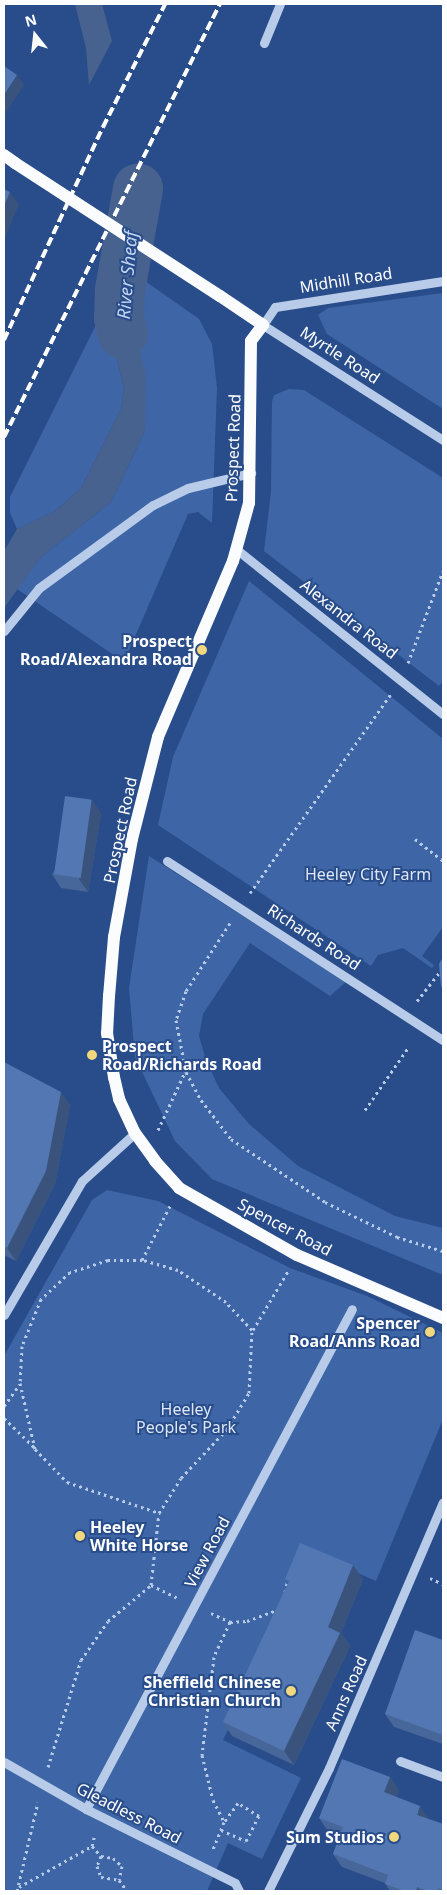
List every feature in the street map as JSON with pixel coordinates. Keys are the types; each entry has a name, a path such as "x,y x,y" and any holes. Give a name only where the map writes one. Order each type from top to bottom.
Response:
{"main road":[{"name":"Myrtle Road","path":"4,155 263,325"},
{"name":"Prospect Road","path":"135,1133 120,1099 108,1050 114,937 132,839 158,737 236,549 249,503 251,473 251,341 263,325"},
{"name":"Spencer Road","path":"135,1133 148,1152 179,1188 297,1255 443,1318"}],"street":[{"path":"264,43 280,4"},
{"name":"Midhill Road","path":"263,325 275,306 443,281"},
{"name":"Myrtle Road","path":"263,325 443,440"},
{"path":"4,632 39,588 153,505 188,488 251,473"},
{"name":"Alexandra Road","path":"236,549 402,679 443,714"},
{"name":"Richards Road","path":"167,861 406,1014 443,1040"},
{"path":"4,1314 82,1181 135,1133"},
{"name":"View Road","path":"86,1809 352,1309"},
{"name":"Anns Road","path":"268,1891 329,1768 443,1502"},
{"path":"400,1761 443,1777"},
{"name":"Gleadless Road","path":"4,1762 86,1809 205,1867 234,1884 239,1891"}],"path":[{"path":"443,570 402,679 240,908 186,991 176,1020 186,1072 201,1100 231,1139 325,1202 397,1237 443,1251"},
{"path":"415,839 443,862"},
{"path":"406,1014 443,968"},
{"path":"365,1110 408,1048"},
{"path":"148,1152 186,1072"},
{"path":"142,1260 179,1188"},
{"path":"18,1889 42,1783 81,1660 108,1621 152,1585 159,1513 181,1478 227,1429 249,1393 252,1330 297,1255"},
{"path":"35,1449 20,1384 22,1346 41,1299 70,1272 108,1260 142,1260 178,1270 226,1302 252,1330"},
{"path":"4,1406 20,1384"},
{"path":"4,1418 67,1482 159,1513"},
{"path":"284,1599 292,1571"},
{"path":"152,1585 230,1622 248,1622 283,1608"},
{"path":"224,1822 213,1800 202,1755 214,1657 230,1622"},
{"path":"205,1867 224,1822 238,1803 259,1816 246,1841 221,1830"},
{"path":"18,1889 92,1846 101,1816"},
{"path":"92,1846 101,1856 113,1858 122,1866 119,1880"},
{"path":"101,1856 98,1866 101,1877 119,1880 127,1891"}],"green space":[{"path":"135,274 199,319 212,344 217,388 212,523 198,512 188,514 124,662 17,589 40,558 111,502 145,431 130,313"},
{"path":"443,293 443,409 327,334 318,315 328,308"},
{"path":"105,307 124,389 121,409 81,488 55,511 17,529 10,513 10,497"},
{"path":"289,389 304,390 443,478 443,681 439,686 264,551 271,492 272,402 274,395"},
{"name":"Heeley City Farm","path":"249,581 443,739 443,927 422,956 434,965 432,968 403,948 378,955 371,966 158,825 173,757"},
{"path":"149,856 346,982 330,996 250,943 203,1014 199,1036 206,1060 219,1088 249,1124 298,1166 395,1216 443,1228 443,1275 212,1179 175,1141 135,1057 129,988"},
{"name":"Heeley People's Park","path":"107,1190 158,1201 290,1268 367,1296 443,1333 443,1419 376,1581 310,1552 289,1606 223,1740 301,1778 262,1859 228,1843 207,1891 4,1891 4,1356 92,1200"}],"water":[{"path":"75,4 102,4 112,41 89,85 86,48"},
{"path":"114,261 135,274 130,314 146,375 145,431 111,502 40,558 4,608 4,551 17,529 55,511 81,488 121,409 124,389 105,307"}],"building":[{"path":"4,66 17,75 4,95"},
{"path":"4,189 10,192 4,206"},
{"path":"65,796 92,800 81,878 54,874"},
{"path":"443,957 443,989 441,986 439,964"},
{"path":"4,1062 61,1092 46,1171 7,1248 4,1246"},
{"path":"300,1543 353,1565 328,1627 340,1633 284,1751 223,1722 289,1581 285,1579"},
{"path":"415,1630 443,1640 443,1735 385,1714"},
{"name":"Sum Studios","path":"342,1759 390,1777 384,1792 420,1806 417,1815 443,1824 443,1890 438,1888 438,1891 429,1891 417,1887 416,1891 405,1891 385,1884 388,1875 333,1854 343,1827 319,1818"}],"waterway":[{"name":"River Sheaf","path":"123,334 119,318 120,290 138,189"}],"railway":[{"path":"4,340 103,127 165,4"},
{"path":"4,437 220,4"}],"place":[{"name":"Prospect Road/Alexandra Road","path":"202,650"},
{"name":"Prospect Road/Richards Road","path":"92,1055"},
{"name":"Spencer Road/Anns Road","path":"430,1332"},
{"name":"Heeley White Horse","path":"80,1536"},
{"name":"Sheffield Chinese Christian Church","path":"291,1691"},
{"name":"Sum Studios","path":"394,1837"}]}
